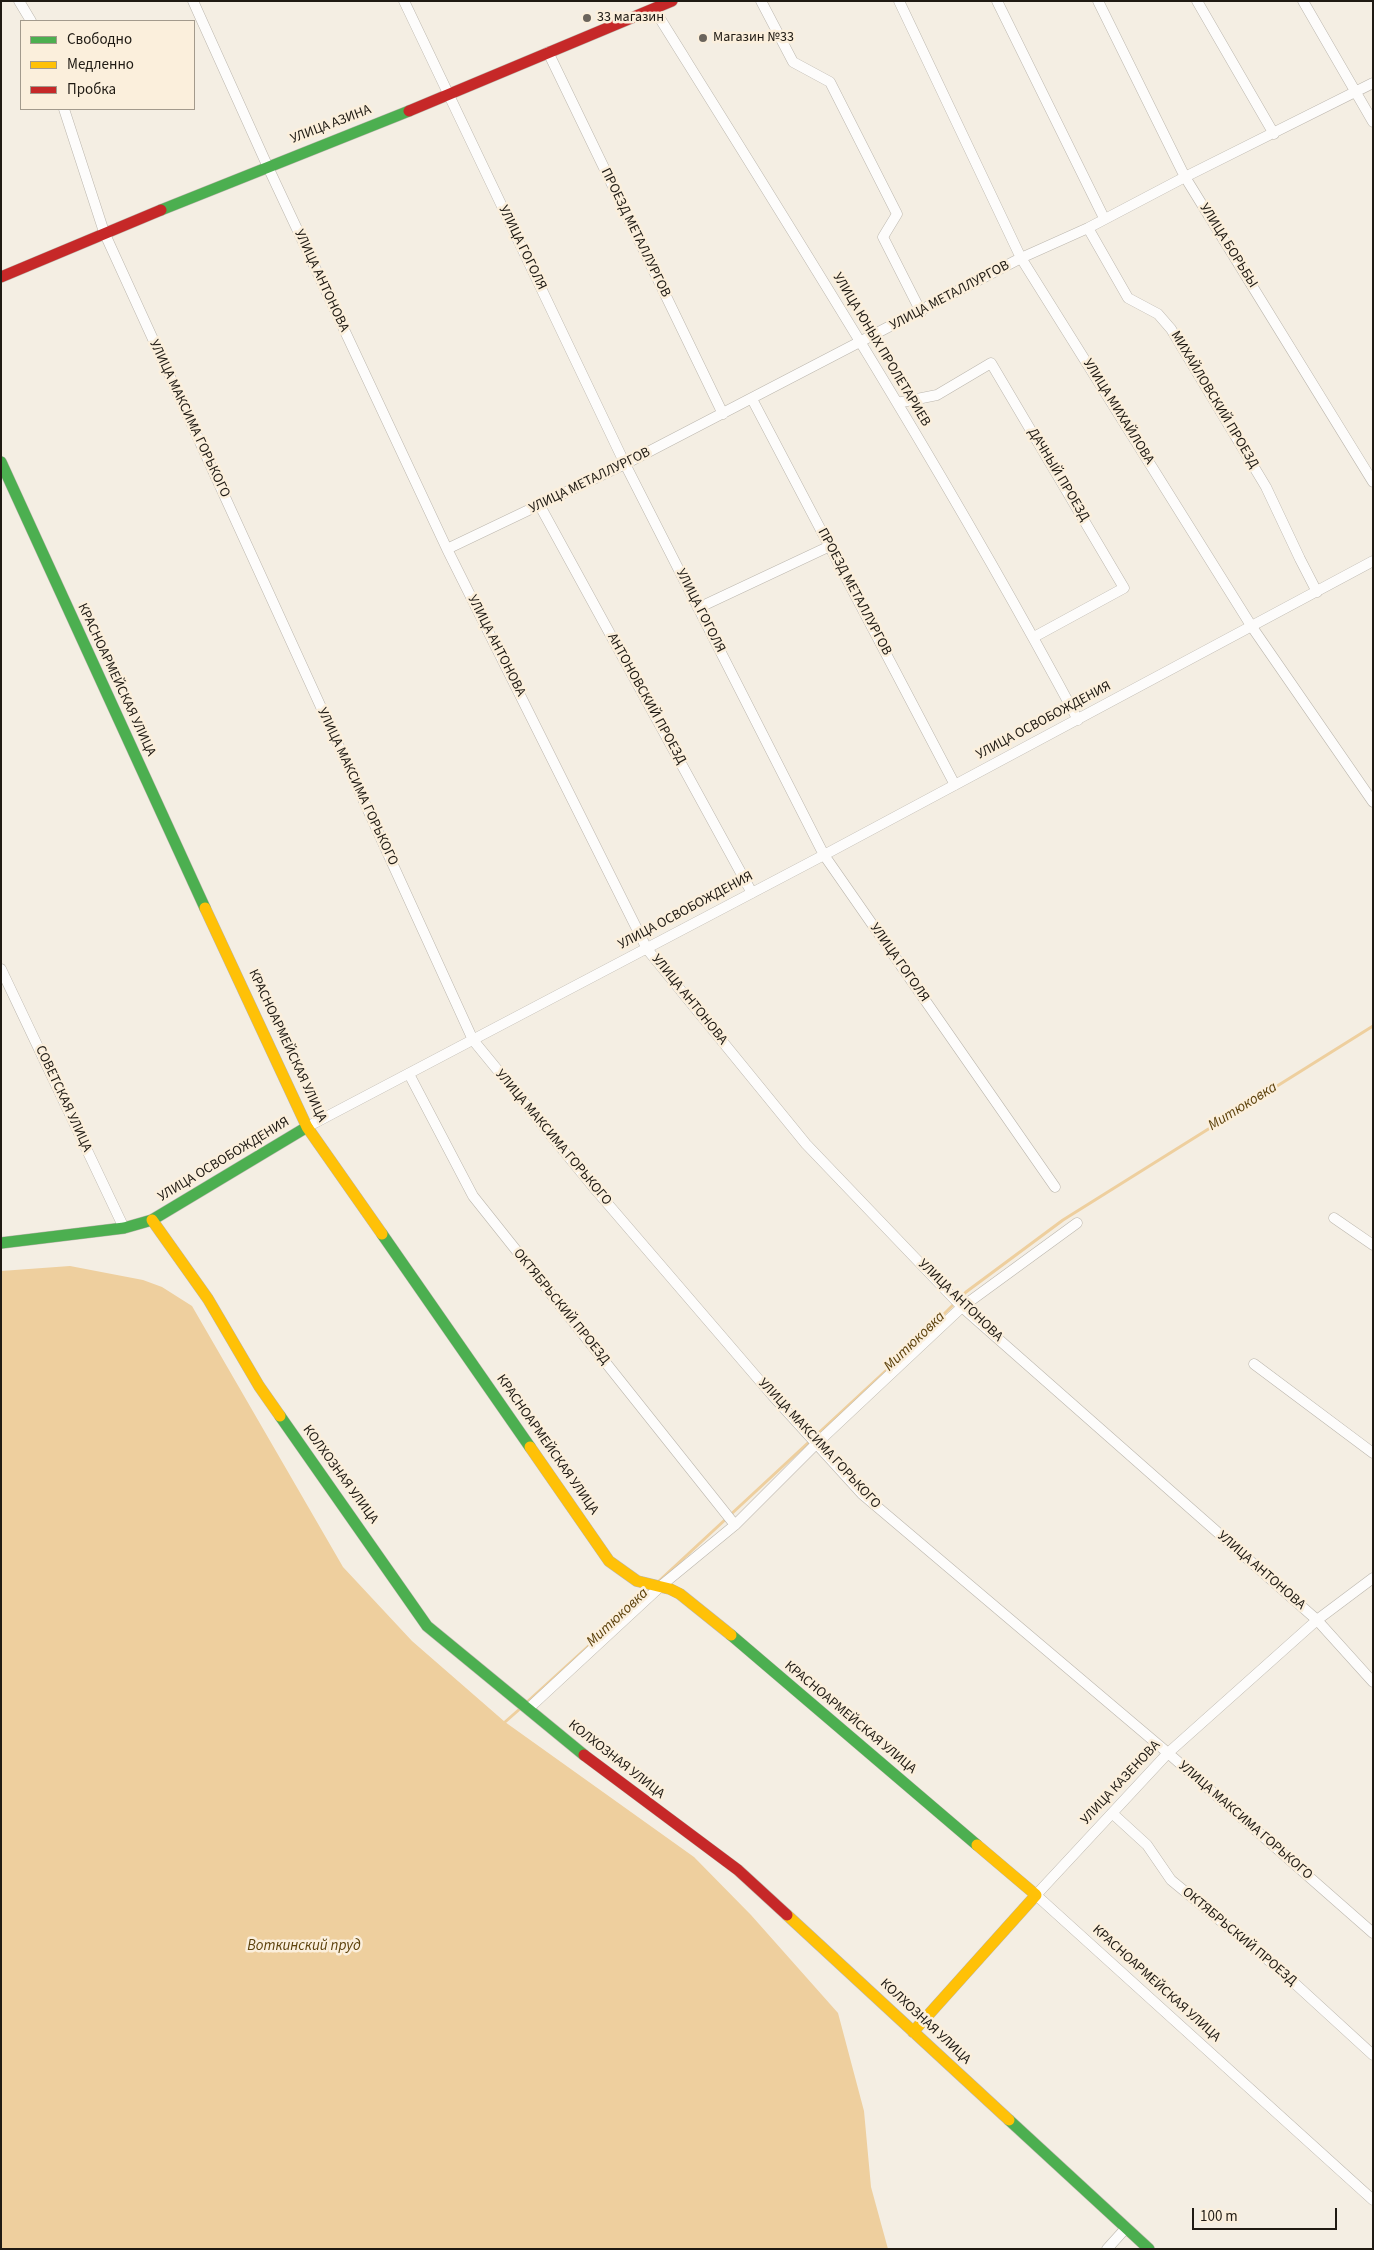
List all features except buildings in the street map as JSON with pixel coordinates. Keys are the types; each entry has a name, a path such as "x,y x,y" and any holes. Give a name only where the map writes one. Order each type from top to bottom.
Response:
{"street":[{"path":"19,1 30,20"},
{"name":"УЛИЦА АНТОНОВА","path":"194,1 267,165 447,549 647,948 806,1144 952,1297 1317,1620 1373,1682"},
{"name":"УЛИЦА ГОГОЛЯ","path":"404,1 626,464 824,855 1056,1187"},
{"name":"УЛИЦА АЗИНА","path":"1,277 104,232 267,165 449,95 651,5 672,1"},
{"path":"761,1 793,62 830,82 897,214 884,237 921,312"},
{"name":"УЛИЦА МИХАЙЛОВА","path":"898,1 1022,258 1252,627 1373,802"},
{"path":"997,1 1104,218"},
{"name":"УЛИЦА БОРЬБЫ","path":"1098,1 1185,176 1373,482"},
{"path":"1197,1 1274,134"},
{"path":"1303,1 1373,122"},
{"name":"УЛИЦА ЮНЫХ ПРОЛЕТАРИЕВ","path":"651,5 897,403 1034,637 1078,720"},
{"name":"ПРОЕЗД МЕТАЛЛУРГОВ","path":"548,52 722,414"},
{"name":"УЛИЦА МЕТАЛЛУРГОВ","path":"447,549 626,464 860,344 1022,258 1088,228 1185,176 1274,134 1373,83"},
{"name":"УЛИЦА МАКСИМА ГОРЬКОГО","path":"64,110 104,232 473,1040 601,1196 807,1434 862,1494 1168,1754 1373,1933"},
{"name":"МИХАЙЛОВСКИЙ ПРОЕЗД","path":"1088,228 1128,298 1158,314 1171,329 1266,487 1317,592"},
{"name":"ДАЧНЫЙ ПРОЕЗД","path":"897,403 937,395 991,363 1124,588 1034,637"},
{"name":"ПРОЕЗД МЕТАЛЛУРГОВ","path":"752,400 956,785"},
{"name":"КРАСНОАРМЕЙСКАЯ УЛИЦА","path":"1,462 307,1127 609,1561 625,1575 641,1583 662,1585 687,1598 1036,1895 1373,2200"},
{"name":"АНТОНОВСКИЙ ПРОЕЗД","path":"540,506 752,893"},
{"path":"698,608 830,546"},
{"name":"УЛИЦА ОСВОБОЖДЕНИЯ","path":"1,1243 124,1228 152,1220 307,1127 956,785 1373,561"},
{"name":"СОВЕТСКАЯ УЛИЦА","path":"1,969 124,1228"},
{"name":"ОКТЯБРЬСКИЙ ПРОЕЗД","path":"408,1074 473,1196 735,1525"},
{"path":"1334,1218 1373,1245"},
{"name":"КОЛХОЗНАЯ УЛИЦА","path":"152,1220 208,1298 259,1386 427,1626 594,1763 738,1870 1149,2249"},
{"path":"528,1709 662,1585 735,1525 816,1444 961,1306 1077,1223"},
{"path":"1254,1364 1373,1453"},
{"name":"УЛИЦА КАЗЕНОВА","path":"914,2032 1036,1895 1168,1754 1317,1620 1373,1578"},
{"name":"ОКТЯБРЬСКИЙ ПРОЕЗД","path":"1112,1813 1146,1845 1171,1880 1280,1970 1373,2055"},
{"path":"1107,2249 1126,2228"}],"water":[{"name":"Воткинский пруд","path":"70,1266 143,1280 162,1287 192,1306 343,1567 412,1641 505,1722 694,1857 751,1915 838,2013 864,2111 871,2187 888,2249 1,2249 1,1271"}],"waterway":[{"name":"Митюковка","path":"659,1581 906,1352 966,1292 1063,1220 1373,1026"},
{"name":"Митюковка","path":"526,1703 651,1589"},
{"name":"Митюковка","path":"505,1722 522,1707"}],"traffic: fast":[{"path":"161,210 409,111"},
{"path":"1,462 205,908"},
{"path":"1,1243 124,1228 152,1220 307,1127"},
{"path":"382,1234 530,1447"},
{"path":"280,1416 427,1626 584,1755"},
{"path":"731,1635 977,1845"},
{"path":"1009,2120 1149,2249"}],"traffic: slow":[{"path":"205,908 307,1127 382,1234"},
{"path":"152,1220 208,1299 259,1386 280,1416"},
{"path":"530,1447 609,1561 637,1581 670,1589 680,1594 731,1635"},
{"path":"913,2032 1036,1895 977,1845"},
{"path":"787,1915 1009,2120"}],"traffic: jam":[{"path":"409,111 672,1"},
{"path":"1,277 161,210"},
{"path":"584,1755 738,1870 787,1915"}],"place":[{"name":"33 магазин","path":"587,18"},
{"name":"Магазин №33","path":"703,38"}]}
